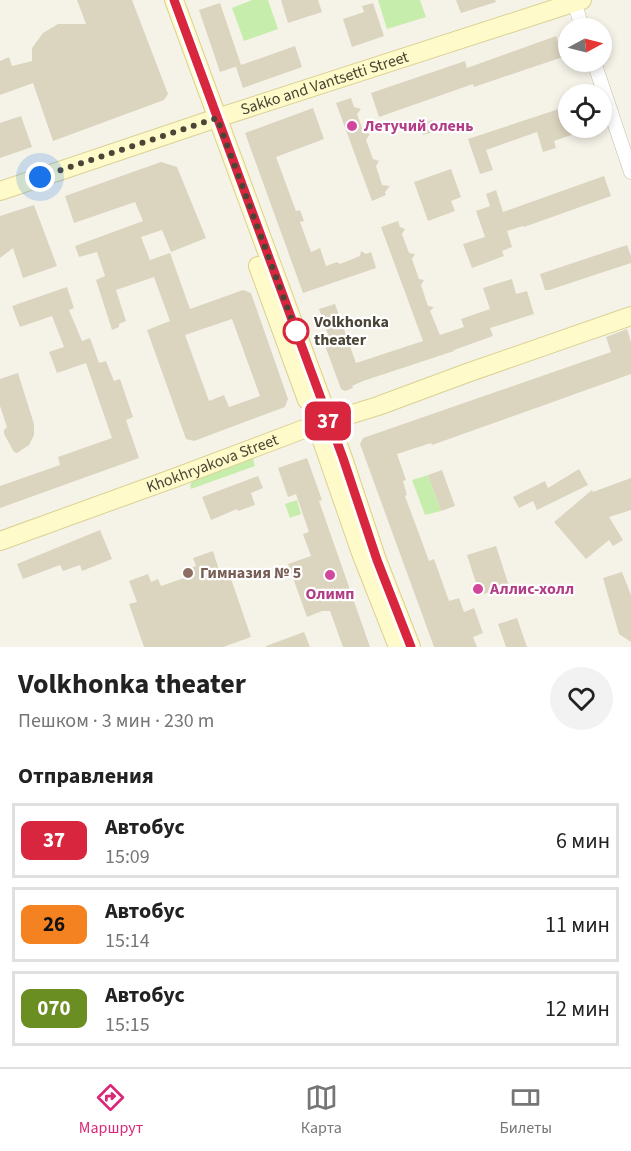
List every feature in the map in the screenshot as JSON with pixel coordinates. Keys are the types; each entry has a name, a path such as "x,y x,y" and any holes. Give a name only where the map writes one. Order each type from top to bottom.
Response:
{"street":[{"path":"164,0 213,120"},
{"path":"174,0 213,120 323,423 361,553 398,647"},
{"path":"577,1 580,18"},
{"name":"Sakko and Vantsetti Street","path":"0,191 577,1"},
{"path":"597,72 631,172"},
{"name":"Khokhryakova Street","path":"0,541 323,423 378,406 631,316"},
{"path":"323,423 343,458 377,560 411,647"}],"green space":[{"path":"252,0 268,0 278,29 244,41 232,8"},
{"path":"378,0 420,0 426,17 387,29"},
{"path":"252,456 255,466 191,489 190,485 194,478"},
{"path":"428,475 441,511 425,515 412,480"},
{"path":"297,500 301,514 290,518 285,504"}],"building":[{"path":"77,0 132,0 168,94 164,100 53,141 33,83 0,95 0,61 9,57 12,66 32,61 32,48 43,33 58,24 86,24"},
{"path":"281,0 318,0 322,12 288,23"},
{"path":"456,0 495,0 496,2 461,13"},
{"path":"220,3 241,65 295,46 302,67 243,88 236,67 238,66 220,72 199,10"},
{"path":"373,3 384,36 352,47 343,19 364,12 362,6"},
{"path":"556,36 558,42 558,59 474,87 473,84 379,117 371,93 465,61 467,68"},
{"path":"351,98 354,107 361,109 357,114 364,133 370,134 366,140 373,159 379,161 376,166 382,185 390,186 385,192 386,195 372,201 336,103"},
{"path":"313,108 324,139 276,157 296,211 300,210 304,221 300,222 311,252 320,248 326,266 337,262 340,264 360,256 361,251 366,254 371,252 376,268 303,293 245,133"},
{"path":"558,109 558,138 562,138 554,141 556,148 543,152 537,132 486,150 493,170 480,174 468,139"},
{"path":"21,116 32,147 0,158 0,123"},
{"path":"432,120 436,131 423,135 420,124"},
{"path":"161,162 177,167 206,238 171,252 162,230 141,237 150,260 170,253 190,309 243,290 251,293 288,399 285,407 194,441 186,439 147,330 170,321 154,277 116,290 126,321 112,330 96,280 105,276 97,252 79,257 75,246 143,221 135,202 74,223 65,196","holes":["232,319 260,396 229,407 224,395 209,401 185,335"]},
{"path":"451,169 461,197 451,201 455,211 428,221 414,182"},
{"path":"604,176 611,196 507,231 512,247 502,251 504,256 472,268 463,244 485,237 476,211 490,206 486,194 496,190 503,212"},
{"path":"34,205 57,266 23,278 13,248 0,258 0,216"},
{"path":"398,221 400,227 405,229 402,234 409,253 415,254 412,259 419,279 424,280 421,285 428,306 434,307 430,311 440,335 464,327 461,319 490,309 483,288 512,279 516,294 527,291 534,314 490,328 493,336 363,381 345,391 341,389 323,340 329,337 319,309 335,304 356,363 423,341 381,227"},
{"path":"627,245 631,263 545,290 540,274"},
{"path":"67,287 74,308 69,310 82,341 90,338 99,363 106,361 114,381 120,379 133,417 126,420 139,458 0,508 0,486 60,465 58,457 112,438 86,363 57,373 49,352 64,347 52,316 20,327 12,306"},
{"path":"627,329 631,342 631,374 432,445 431,443 397,454 406,480 403,481 407,495 405,496 429,561 434,559 449,601 459,598 464,612 474,608 483,633 473,637 477,647 434,647 360,444 363,438 611,352 606,337"},
{"path":"18,373 34,424 34,435 29,445 17,453 14,452 4,434 7,427 0,406 0,379"},
{"path":"307,458 322,500 319,501 370,647 343,647 330,611 322,611 307,617 288,564 311,556 303,534 309,532 296,494 288,497 278,468"},
{"path":"579,469 588,485 537,510 533,501 519,508 513,497 545,481 548,488"},
{"path":"442,470 455,506 441,511 428,475"},
{"path":"258,476 263,488 251,493 255,505 238,511 237,509 211,520 202,497"},
{"path":"631,478 631,510 609,517 623,540 613,546 609,540 586,559 554,522 592,490 593,492"},
{"path":"100,530 112,559 82,571 80,565 63,571 60,565 23,579 17,564"},
{"path":"496,546 509,586 480,595 467,555"},
{"path":"213,551 220,573 228,570 251,637 223,647 144,647 129,604 137,602 129,581 148,574 151,582 158,579 161,586 190,576 188,569 196,566 193,558"},
{"path":"622,572 631,595 631,642 619,634 603,578"},
{"path":"517,618 527,647 506,647 498,624"},
{"path":"304,632 310,647 266,647 266,646"}],"bus line":[{"name":"37","path":"174,0 343,458 377,560 411,647"}],"place":[{"name":"Летучий олень","path":"352,126"},
{"name":"Volkhonka theater","path":"296,331"},
{"name":"Гимназия № 5","path":"188,573"},
{"name":"Олимп","path":"330,575"},
{"name":"Аллис-холл","path":"478,589"}],"route":[{"path":"40,177 190,129 217,118 296,331"}]}
